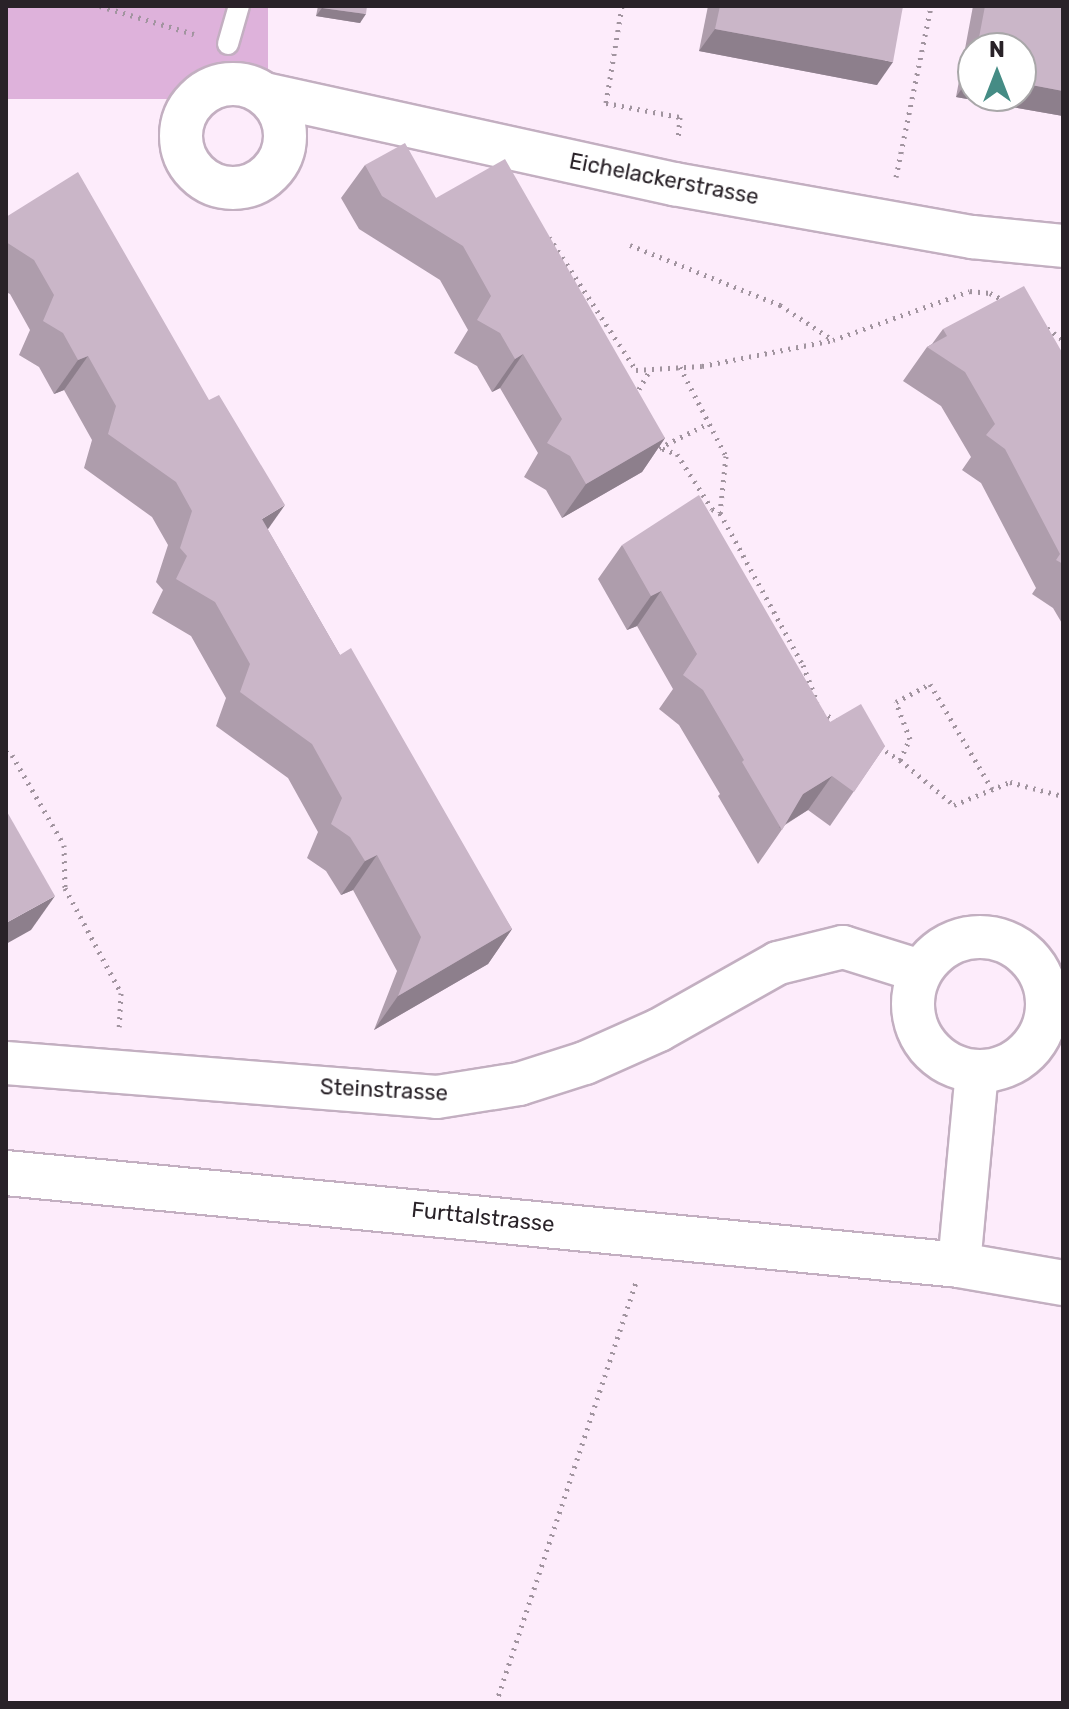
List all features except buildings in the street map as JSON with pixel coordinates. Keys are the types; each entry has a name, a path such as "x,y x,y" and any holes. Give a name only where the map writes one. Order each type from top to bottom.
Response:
{"main road":[{"name":"Furttalstrasse","path":"6,1173 959,1265 1063,1283"}],"street":[{"name":"Eichelackerstrasse","path":"269,95 674,184 972,237 1063,246"},
{"path":"977,936 1001,939 1022,950 1038,968 1055,1015 1024,1055 1001,1068 977,1072 953,1066 937,1057 916,1028 912,1009 913,989 920,971 935,953 956,940 977,936"},
{"name":"Steinstrasse","path":"6,1063 437,1097 519,1084 585,1063 659,1030 778,963 843,947 920,971"},
{"path":"959,1265 977,1072"}],"lane":[{"path":"228,44 239,6"}],"path":[{"path":"100,6 228,44"},
{"path":"622,6 606,103 680,117 674,184"},
{"path":"888,221 931,6"},
{"path":"548,235 572,267 636,370 702,366 833,340 970,291 990,293 1017,307"},
{"path":"630,245 780,305 833,340"},
{"path":"1040,323 1063,340"},
{"path":"680,367 726,456 720,513 803,665 821,712 847,728"},
{"path":"629,406 650,369"},
{"path":"658,449 709,423"},
{"path":"650,442 658,449 677,454 712,509 720,513"},
{"path":"900,760 910,739 896,702 930,684 992,789"},
{"path":"874,744 900,760 954,805 1010,782 1063,796"},
{"path":"6,752 12,755 64,845 65,888 121,993 118,1031"},
{"path":"496,1703 631,1297"}],"shaded area":[{"path":"6,6 268,6 268,99 6,99"}]}
